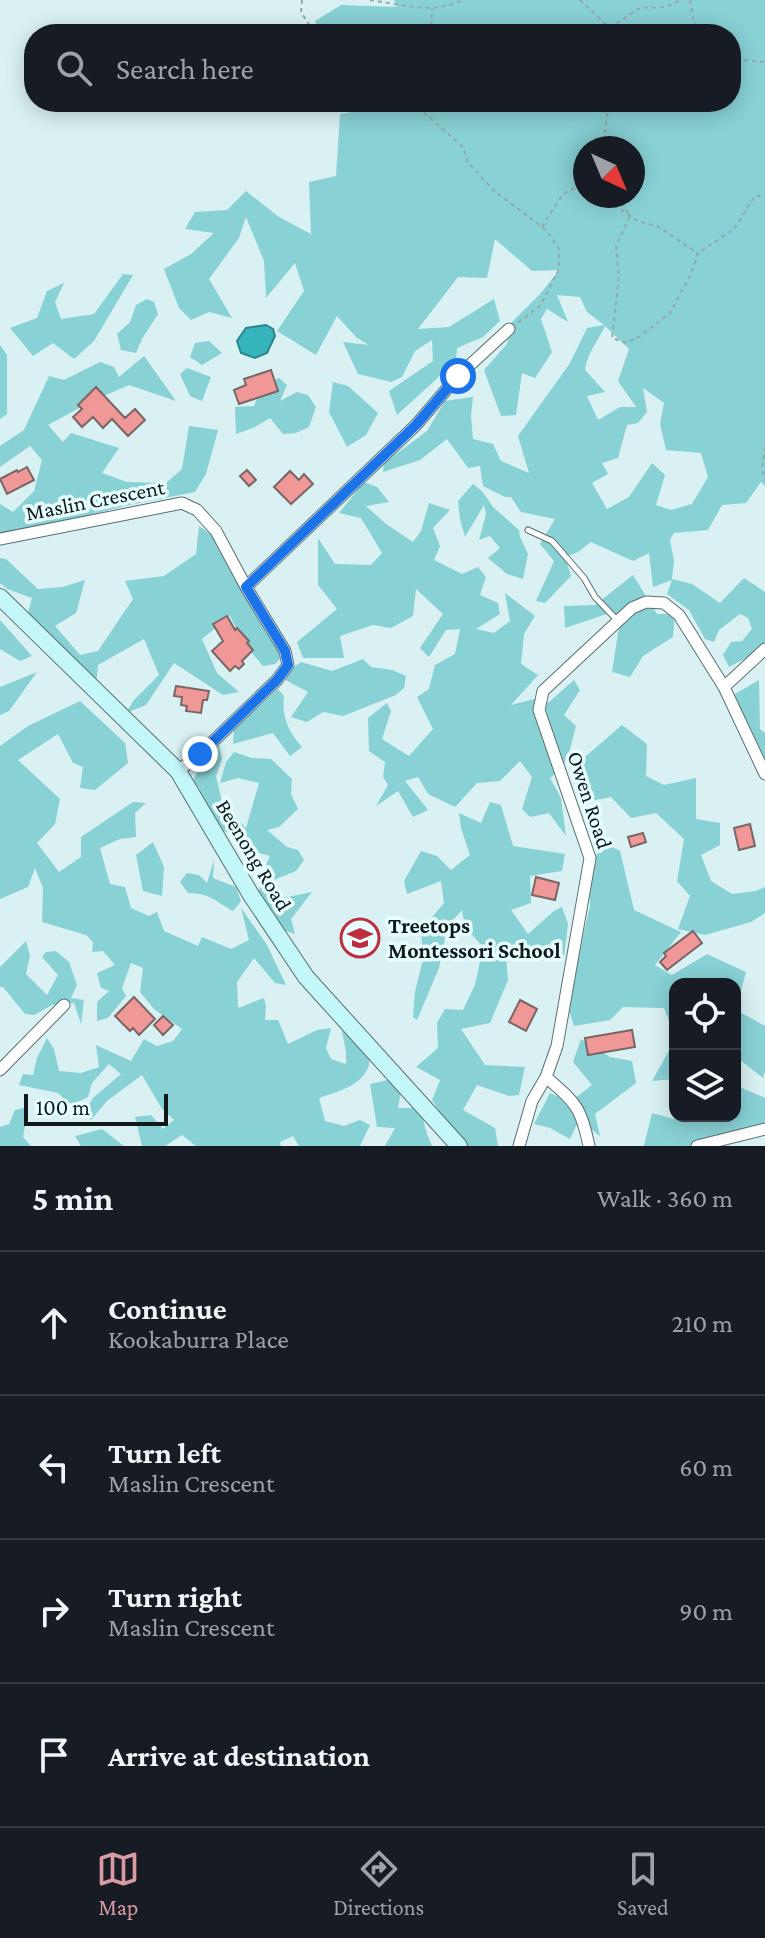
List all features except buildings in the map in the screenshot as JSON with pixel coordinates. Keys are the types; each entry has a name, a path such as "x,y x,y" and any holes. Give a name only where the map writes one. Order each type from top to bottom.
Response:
{"street":[{"path":"246,587 416,425 458,376 509,329"},
{"name":"Maslin Crescent","path":"0,539 182,503 197,510 216,531 285,651 288,665 277,680 178,771"},
{"name":"Beenong Road","path":"0,597 178,771 251,895 306,977 459,1146"},
{"name":"Owen Road","path":"519,1146 532,1101 546,1077 557,1046 590,858 539,710 543,691 632,608 646,602 664,603 679,615 724,687"},
{"path":"765,649 724,687 765,774"},
{"path":"0,1070 64,1005"},
{"path":"546,1077 579,1109 589,1146"},
{"path":"697,1146 765,1129"}],"lane":[{"path":"528,530 552,541 584,578 595,597 618,621"}],"path":[{"path":"302,0 301,12 309,24"},
{"path":"370,0 422,7 453,5 462,0"},
{"path":"446,0 447,6"},
{"path":"580,0 606,24"},
{"path":"616,24 641,7 654,8 679,0"},
{"path":"690,0 695,24"},
{"path":"431,24 432,7"},
{"path":"741,59 765,62"},
{"path":"423,112 464,148 467,161 493,190 546,230 559,249 559,269 541,305 509,329"},
{"path":"604,136 608,112"},
{"path":"542,227 563,194 573,189"},
{"path":"630,216 616,246 619,276 612,338 627,343 670,313 691,274 698,253 734,229 755,196 765,196"},
{"path":"618,208 638,221 659,227 698,253"},
{"path":"625,208 630,216"},
{"path":"765,447 762,469 765,479"}],"shaded area":[{"path":"394,0 765,0 765,486 761,482 746,503 722,505 708,530 674,533 670,540 674,561 672,579 692,584 720,603 744,578 765,592 763,649 729,667 723,655 731,642 742,641 752,629 748,618 740,614 719,630 714,642 705,639 689,610 667,594 672,580 653,587 649,553 633,561 591,542 565,557 571,576 545,603 536,601 554,561 540,544 555,519 521,512 511,497 483,486 480,466 468,468 447,439 420,460 383,472 384,463 427,431 445,401 473,397 473,439 493,444 501,461 529,473 518,436 570,363 587,328 604,325 587,312 580,297 557,295 568,322 547,309 541,319 552,352 535,378 522,373 516,415 501,416 484,370 507,344 512,322 559,270 532,271 495,239 487,278 458,277 418,329 449,327 494,299 500,321 483,337 457,348 456,361 397,415 389,391 433,361 432,340 415,351 402,377 391,382 358,374 343,342 369,345 357,338 337,316 316,355 277,331 304,291 295,263 266,298 264,261 246,217 239,238 209,279 232,318 209,312 191,320 179,308 164,269 191,254 214,233 185,229 195,212 227,210 246,191 279,217 311,234 309,182 336,176 340,114 741,112 741,24 316,24 315,21 341,5 397,7","holes":["605,326 629,349 618,381 636,407 620,407 598,420 587,396 605,392 585,370 586,363","643,388 664,403 660,424 666,450 701,453 708,477 692,504 671,510 656,505 665,475 652,463 629,497 607,509 592,483 608,474 602,463 618,458 627,425 638,423 647,412"]},
{"path":"123,274 133,275 94,341 74,359 53,343 33,356 10,328 37,318 47,291 64,283 55,302 61,319 94,314"},
{"path":"147,299 154,302 158,314 136,353 121,350 117,334 130,322 136,305"},
{"path":"266,325 273,329 275,336 267,353 255,358 241,353 237,341 246,328"},
{"path":"209,341 222,353 202,365 190,357 195,343"},
{"path":"0,345 7,355 7,414 0,419"},
{"path":"144,356 176,401 129,385 48,425 63,442 71,433 119,448 102,473 127,482 166,483 182,469 189,426 218,430 206,474 195,492 0,537 0,504 13,512 34,491 42,460 30,446 0,467 0,446 24,430 49,376 64,380 100,362 114,367 119,377"},
{"path":"187,368 211,377 202,401 190,396 180,374"},
{"path":"279,378 287,385 280,401 297,392 308,395 316,407 309,427 296,433 283,434 270,418 236,434 235,407 254,406 262,386"},
{"path":"333,382 348,386 378,413 366,435 347,447 329,412"},
{"path":"364,482 377,487 389,502 366,506 413,542 421,531 429,503 450,510 433,528 440,546 434,560 462,574 478,567 486,577 480,595 498,603 500,614 476,629 494,633 510,621 505,593 535,616 524,634 521,664 538,675 511,705 542,697 548,703 574,680 580,690 564,715 576,726 568,755 562,767 550,778 561,798 566,836 549,813 530,817 522,809 532,777 520,761 500,781 477,783 455,807 428,794 418,777 405,781 428,810 413,817 398,791 376,806 388,785 383,777 385,762 369,751 368,718 387,703 391,711 382,739 409,756 433,729 417,697 429,689 435,665 455,654 460,629 446,630 429,657 420,648 443,614 416,589 413,616 391,628 373,625 340,636 344,658 303,658 297,642 337,609 318,585 318,538 335,564 371,565 382,553 361,518 339,513"},
{"path":"473,484 519,530 528,554 523,579 507,574 488,558 500,548 490,536 479,540 486,514 484,505 465,537 458,501"},
{"path":"199,526 228,546 287,651 275,664 263,666 244,644 230,616 202,639 217,673 239,692 223,695 174,663 146,705 126,713 134,700 159,675 144,639 98,665 96,685 50,640 42,626 26,620 32,598 7,589 0,583 0,558 6,559 38,589 62,587 85,580 76,613 55,626 80,655 98,651 133,599 125,581 164,576 196,554"},
{"path":"633,575 657,614 675,614 673,637 643,656 630,677 612,672 619,627 613,612 565,628 564,606 595,605"},
{"path":"0,620 32,656 20,661 0,649"},
{"path":"363,659 371,667 406,676 404,688 396,695 343,716 323,712 307,722 291,717 308,692 280,677 301,662 332,671"},
{"path":"37,672 9,711 0,715 0,687"},
{"path":"759,680 760,729 765,733 765,769 742,733 735,694"},
{"path":"278,689 284,696 287,724 302,747 290,756 273,733 233,744 234,730"},
{"path":"80,701 125,743 128,763 95,790 80,788 83,767 73,763 58,734 18,760 60,799 55,824 37,843 59,872 81,857 81,837 133,802 146,803 135,813 136,837 120,839 100,848 110,884 125,887 131,908 149,916 157,912 164,931 198,946 202,937 231,949 249,940 241,908 267,945 286,985 275,983 254,958 237,982 238,1008 264,998 265,1020 278,1020 288,1044 317,1030 331,1028 326,1048 331,1059 346,1064 342,1031 368,1045 369,1065 361,1078 348,1087 319,1098 325,1121 344,1126 360,1120 370,1125 360,1146 299,1146 293,1136 280,1142 281,1146 196,1146 182,1135 165,1146 142,1146 135,1117 151,1115 163,1129 174,1120 162,1109 142,1075 107,1101 91,1120 85,1111 93,1098 121,1074 109,1064 92,1083 88,1097 71,1105 58,1093 19,1085 23,1074 33,1075 47,1038 54,1049 59,1071 81,1073 99,1067 96,1045 131,1061 144,1039 157,1046 173,1041 182,1029 155,1010 140,992 143,968 131,963 122,988 126,996 108,1018 97,1021 97,1002 109,991 101,988 97,973 115,965 103,951 92,952 93,942 86,935 42,922 43,888 35,868 28,887 0,899 0,746 28,726"},
{"path":"622,725 647,744 646,776 664,785 696,778 696,819 720,823 720,845 701,855 711,881 732,894 765,887 765,913 751,922 705,935 678,929 690,896 677,881 684,839 656,813 631,818 611,797 585,802 571,769"},
{"path":"219,745 222,759 216,776 222,802 246,828 259,783 238,778 220,783 226,762 234,752 252,758 271,759 292,779 291,794 298,809 279,827 267,830 287,847 298,850 304,860 296,871 271,881 283,898 312,892 291,919 295,934 274,927 257,905 261,876 270,856 241,848 239,835 214,829 196,800 200,789 193,781 206,754"},
{"path":"490,802 501,805 513,846 565,854 562,871 530,876 531,903 511,910 528,934 562,907 568,924 564,957 527,946 505,944 508,980 490,1023 461,1029 485,1065 525,1067 519,1095 509,1096 477,1085 463,1110 495,1128 498,1146 464,1146 432,1100 440,1080 416,1067 438,1048 437,1023 445,1009 463,1010 475,985 483,947 465,927 462,910 447,927 439,968 417,1020 413,1017 423,959 421,930 444,903 441,881 407,894 404,881 421,851 437,856 451,870 470,855 459,813 481,823"},
{"path":"153,842 164,867 162,896 143,891 136,855"},
{"path":"603,842 620,851 634,910 681,932 655,965 672,975 707,954 746,972 741,991 741,978 669,978 669,1021 664,1008 623,1007 610,1020 574,1026 567,1004 590,906 589,871"},
{"path":"214,860 213,878 236,887 241,901 233,911 208,896 188,893 180,882 187,873 199,875 207,883"},
{"path":"26,941 30,956 26,974 47,995 58,975 42,957 46,952 56,951 69,962 77,985 71,998 84,1000 81,1024 74,1003 52,1005 34,1015 25,1014 0,987 0,967"},
{"path":"741,1013 765,1026 763,1078 741,1061"},
{"path":"581,1039 610,1057 632,1061 636,1083 595,1114 600,1136 579,1120 570,1139 550,1128 534,1124 550,1093 570,1102 592,1085 573,1062"},
{"path":"669,1051 669,1080 652,1081"},
{"path":"388,1080 401,1091 398,1108 420,1108 432,1146 385,1146 395,1128 377,1127 370,1084"},
{"path":"742,1088 765,1098 765,1133 706,1146 644,1146 652,1113 669,1118 669,1122 741,1122"},
{"path":"28,1107 23,1137 31,1146 0,1146 0,1127 9,1124 15,1110"},
{"path":"102,1129 124,1146 81,1146 75,1136"}],"place":[{"name":"Treetops Montessori School","path":"360,938"}],"route":[{"path":"200,754 277,680 288,665 285,651 246,587 416,425 458,376"}]}
